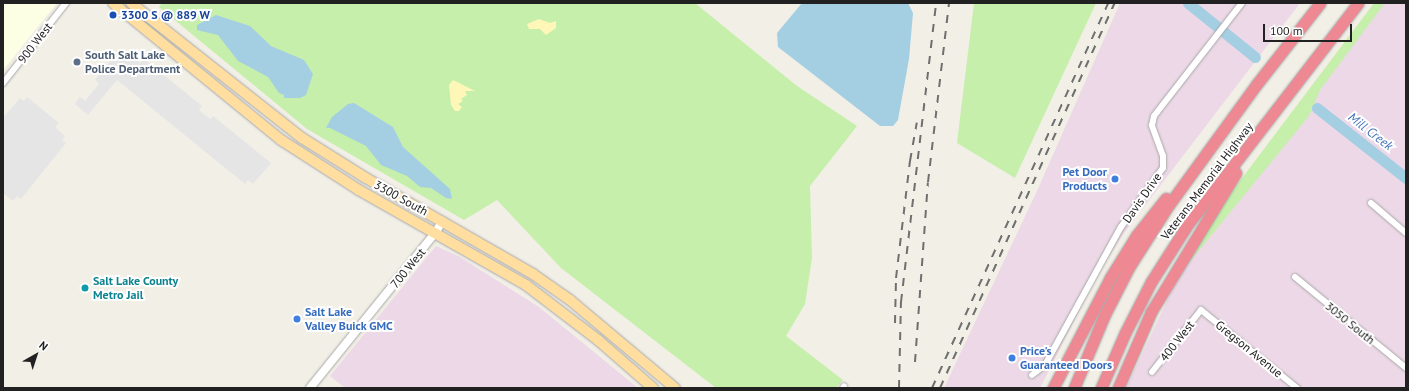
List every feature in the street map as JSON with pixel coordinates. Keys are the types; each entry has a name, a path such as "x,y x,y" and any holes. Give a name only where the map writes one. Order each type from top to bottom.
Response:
{"highway":[{"name":"Veterans Memorial Highway","path":"1074,388 1106,314 1130,267 1168,206 1256,85 1320,3"},
{"name":"Veterans Memorial Highway","path":"1100,388 1125,333 1151,282 1188,224 1358,3"},
{"path":"1053,388 1110,278 1136,236 1256,85"},
{"path":"1118,388 1151,312 1203,223 1282,103"}],"main road":[{"name":"3300 South","path":"113,3 286,144 359,190 436,232 544,298 654,388"},
{"name":"3300 South","path":"131,3 302,138 366,178 442,221 558,291 675,388"}],"street":[{"name":"900 West","path":"3,83 66,3"},
{"name":"Davis Drive","path":"1032,375 1045,365 1121,227 1163,168 1163,156 1152,125 1154,116 1242,3"},
{"path":"1372,203 1406,233"},
{"name":"700 West","path":"310,388 436,232 442,221"},
{"name":"3050 South","path":"1295,277 1406,368"},
{"name":"400 West","path":"1152,372 1201,310"},
{"name":"Gregson Avenue","path":"1201,310 1297,388"},
{"path":"1286,388 1290,383"}],"shaded area":[{"path":"3,3 57,3 3,70"},
{"path":"1120,3 1300,3 1124,233 1098,274 1040,388 944,388 1037,191"},
{"path":"1383,3 1406,3 1406,388 1126,388 1182,269"},
{"path":"119,50 123,53 125,51 140,63 144,59 202,106 199,110 210,119 213,116 271,163 253,184 248,180 245,184 117,80 88,115 75,104 80,97 85,101 99,84 95,80"},
{"path":"27,97 59,123 55,127 65,136 62,140 66,143 21,199 17,196 13,201 3,193 3,118 20,98 24,101"},
{"path":"436,246 460,257 539,307 638,388 345,388 330,376"}],"green space":[{"path":"162,3 695,3 797,86 857,126 810,186 812,258 805,304 786,336 843,380 836,388 716,388 561,268 497,200 464,220 307,129 159,7"},
{"path":"974,3 1096,3 1015,178 957,143"},
{"path":"1374,3 1385,3 1320,90 1309,116 1174,281 1227,198"}],"sand":[{"path":"539,19 550,23 556,21 556,28 546,35 540,29 529,29 527,24"},
{"path":"453,80 475,91 465,91 467,95 461,99 463,101 458,104 462,107 459,111 455,111 451,105 449,85"}],"water":[{"path":"802,3 908,3 913,13 909,59 898,120 893,126 880,126 778,47 777,33"},
{"path":"216,15 250,26 271,46 304,60 313,74 306,95 300,98 284,98 284,95 279,93 268,77 238,61 218,35 197,30 197,25"},
{"path":"354,103 393,127 403,147 450,189 452,199 446,198 431,188 420,187 407,176 381,165 366,146 330,128 326,128 332,117 348,104"}],"waterway":[{"name":"Mill Creek","path":"1188,3 1255,57"},
{"name":"Mill Creek","path":"1317,108 1406,178"}],"railway":[{"path":"899,388 901,302 936,3"},
{"path":"915,362 928,182 949,3"},
{"path":"932,388 1108,3"},
{"path":"940,388 1115,3"},
{"path":"895,323 896,278 910,161 917,123"}],"place":[{"name":"3300 S @ 889 W","path":"113,15"},
{"name":"South Salt Lake Police Department","path":"77,62"},
{"name":"Pet Door Products","path":"1115,179"},
{"name":"Salt Lake County Metro Jail","path":"85,288"},
{"name":"Salt Lake Valley Buick GMC","path":"297,319"},
{"name":"Price's Guaranteed Doors","path":"1012,358"}]}
